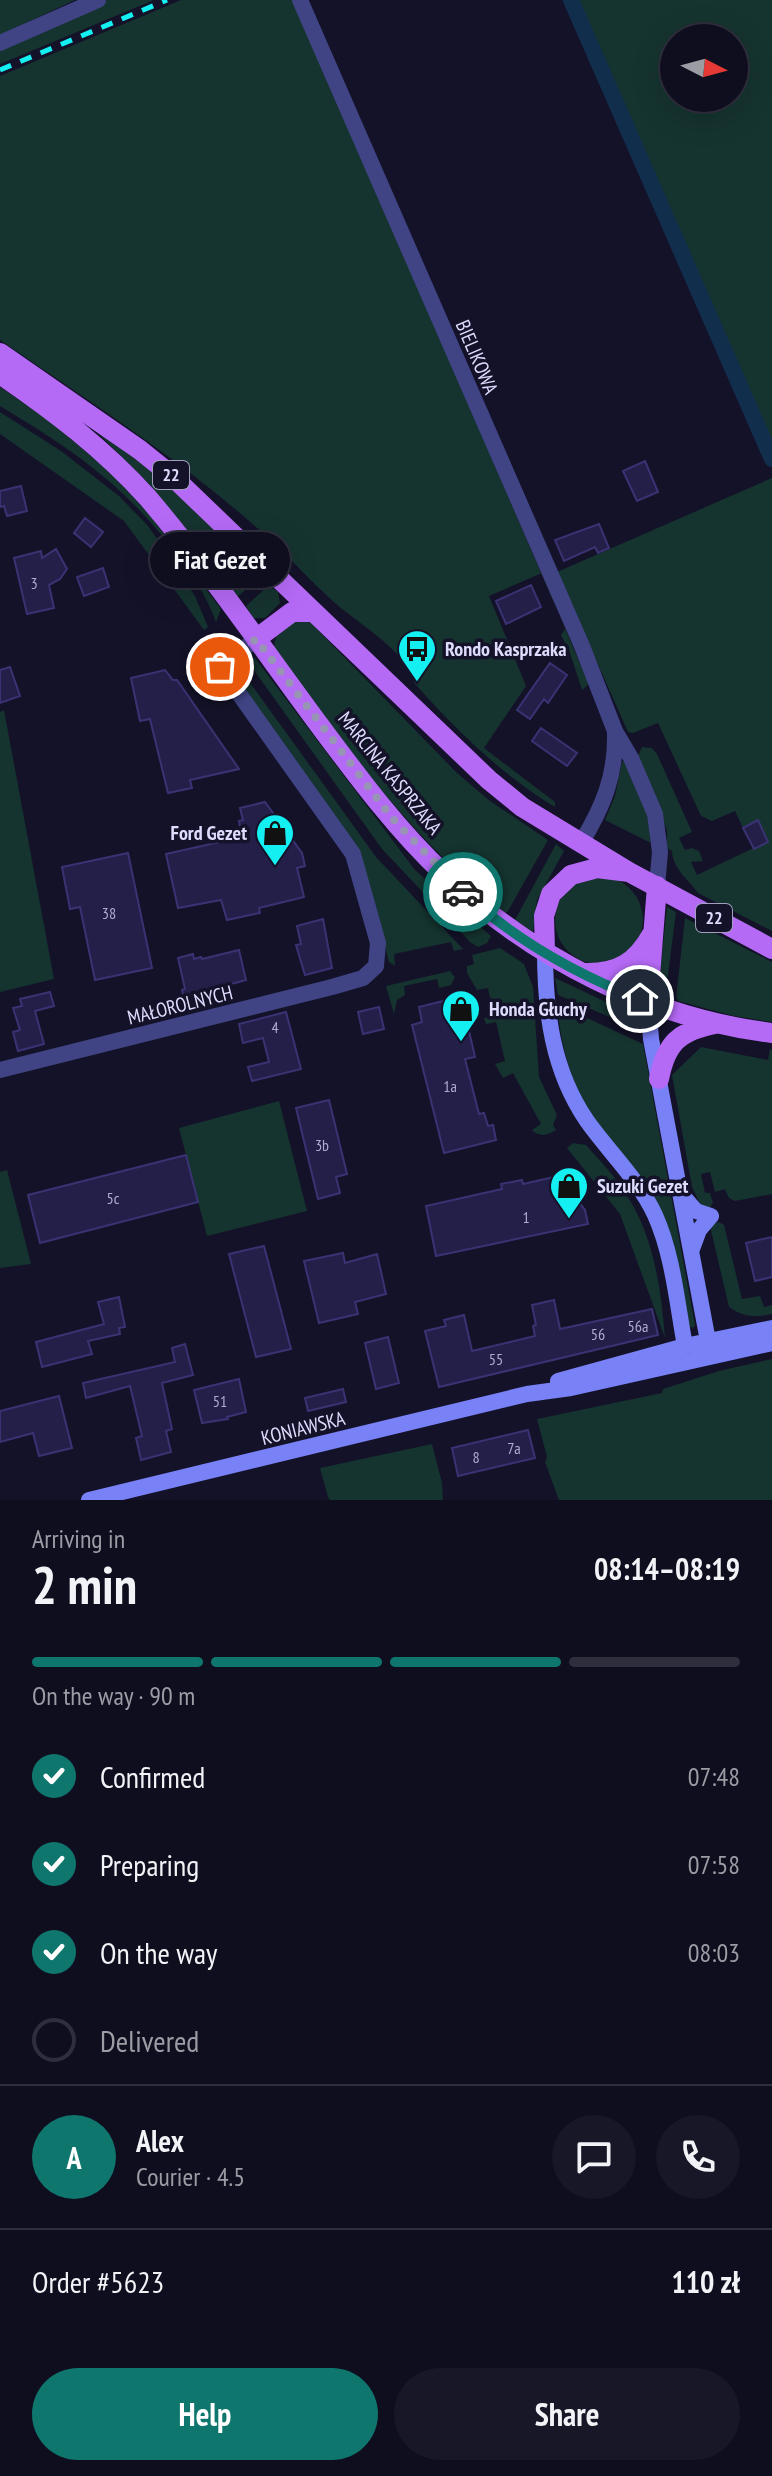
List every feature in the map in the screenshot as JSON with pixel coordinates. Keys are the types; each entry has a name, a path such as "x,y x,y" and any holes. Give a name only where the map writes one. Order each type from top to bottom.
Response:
{"main road":[{"name":"22","path":"0,353 160,466 489,780 522,807 629,872 772,949"},
{"name":"MARCINA KASPRZAKA","path":"0,374 57,414 118,465 165,519 345,760 409,837 470,898 545,951"},
{"path":"256,639 292,612 313,612"},
{"path":"581,843 551,894 544,916 549,1020 559,1067 584,1117 636,1184 654,1214 667,1250 685,1346 702,1359 708,1341 648,1018 657,886"},
{"name":"22","path":"551,894 562,882 580,871 597,868 629,872"},
{"path":"584,973 605,973 623,967 638,957 653,931"},
{"name":"22","path":"545,951 584,973 648,1002 718,1023 772,1033"},
{"path":"659,1079 668,1048 674,1041 694,1028 718,1023"},
{"path":"678,1185 690,1206 711,1216 695,1239 693,1267"},
{"name":"KONIAWSKA","path":"527,1394 563,1379 685,1346 772,1328"},
{"name":"KONIAWSKA","path":"89,1500 527,1394 571,1388 772,1343"}],"street":[{"path":"0,43 98,0"},
{"name":"BIELIKOWA","path":"300,0 576,632 615,731 631,758 658,823 660,852 657,886"},
{"name":"MAŁOROLNYCH","path":"0,1070 332,987 368,975 376,966 378,943 353,854 220,667 256,639"},
{"name":"BIELIKOWA","path":"581,843 608,791 615,754 615,731"}],"green space":[{"path":"0,0 75,0 0,35"},
{"path":"104,0 154,0 0,64 0,48"},
{"path":"181,0 294,0 541,573 489,596 526,686 484,748 555,802 555,807 481,751 415,684 403,661 393,650 335,603 226,501 131,430 0,340 0,76"},
{"path":"571,0 772,0 772,458"},
{"path":"0,387 48,420 110,472 148,513 221,609 216,622 195,580 149,520 91,466 0,406"},
{"path":"0,412 61,451 119,496 148,526 176,565 176,570 195,596 208,627 204,630 124,521 0,434"},
{"path":"97,432 158,475 261,577 237,597 149,484"},
{"path":"772,478 772,931 698,893 679,869 672,851 667,848 667,830 637,758 642,747 652,748 657,754 692,832 679,838 685,850 692,848 699,851 703,861 691,862 697,875 768,841 758,821 743,828 735,811 712,821 701,816 658,723 628,732 557,572"},
{"path":"269,585 278,592 280,603 265,618 253,618 246,606"},
{"path":"559,615 589,684 582,690 561,635 565,629"},
{"path":"296,620 310,622 457,773 490,801 548,840 506,913 439,853 380,789 274,647 276,636"},
{"path":"255,658 415,870 491,936 487,943 478,947 470,942 382,849 246,659"},
{"path":"238,666 376,857 463,949 454,951 451,942 394,954 395,966 389,962 363,861 239,680"},
{"path":"4,710 54,979 0,992 0,712"},
{"path":"625,761 647,813 651,843 605,820 615,796 622,762"},
{"path":"556,844 564,851 537,900 533,932 515,920"},
{"path":"599,876 616,879 630,889 640,903 643,920 640,937 630,951 616,961 599,964 582,961 568,951 558,937 555,920 558,903 568,889 582,879"},
{"path":"667,907 676,912 665,998 658,992"},
{"path":"685,918 772,962 772,1022 734,1016 678,1001"},
{"path":"500,948 524,964 533,987 539,1077 557,1115 553,1125 556,1130 547,1134 541,1135 532,1130 541,1124 513,1073 503,1078 495,1064 505,1061 496,1022 486,1024 484,1018 494,1016 488,988 477,990 467,973 467,966 474,964 472,955"},
{"path":"450,971 455,977 451,985 439,988 437,979 404,986 405,995 397,1000 394,1014 386,986"},
{"path":"555,978 638,1017 640,1030 558,995"},
{"path":"557,1004 643,1044 695,1325 693,1328 689,1326 673,1242 581,1098 565,1052"},
{"path":"701,1047 768,1060 772,1050 772,1194 735,1201 729,1198 725,1189 715,1192 710,1172 701,1174 705,1193 710,1193 713,1203 709,1209 702,1208 692,1187 672,1075"},
{"path":"279,1101 307,1211 207,1236 179,1128"},
{"path":"573,1143 586,1145 617,1181 636,1210 650,1245 665,1338 620,1214 567,1148"},
{"path":"7,1170 31,1264 0,1268 0,1172"},
{"path":"719,1222 724,1225 742,1299 760,1296 764,1307 772,1305 772,1314 749,1316 729,1307 710,1226"},
{"path":"772,1359 772,1500 559,1500 545,1462 547,1457 537,1419 662,1393 663,1389 719,1371"},
{"path":"432,1444 443,1500 330,1500 328,1497 320,1468"}],"building":[{"path":"645,461 658,492 637,501 623,471"},
{"path":"21,486 27,511 7,516 4,506 0,507 0,491"},
{"path":"85,518 103,532 91,547 74,533"},
{"path":"599,524 609,548 598,553 595,547 564,561 555,540"},
{"path":"56,549 67,569 60,579 49,585 54,608 27,614 14,558 41,551 42,558"},
{"path":"103,568 109,587 84,596 77,577"},
{"path":"531,585 541,607 506,624 496,601"},
{"path":"550,663 567,675 548,703 544,699 530,719 517,710"},
{"path":"10,667 20,696 0,703 0,670"},
{"path":"165,670 173,680 177,680 239,769 190,780 192,788 168,793 150,719 140,721 131,678"},
{"path":"541,728 577,753 567,766 532,741"},
{"path":"265,802 302,853 305,866 297,868 304,897 259,908 260,913 227,920 221,900 178,908 166,854 242,837 240,808"},
{"path":"758,820 768,842 754,849 743,828"},
{"path":"128,853 152,968 95,980 80,907 70,909 62,867"},
{"path":"323,919 332,968 305,975 296,945 301,944 297,926"},
{"path":"239,950 246,980 209,990 212,1003 186,1009 178,958 193,954 194,959 202,959"},
{"path":"50,992 54,1006 35,1011 44,1044 18,1051 13,1032 20,1030 13,1008 22,1006 20,999"},
{"path":"451,999 452,1004 462,1001 475,1057 465,1059 479,1114 484,1113 488,1126 493,1125 496,1140 444,1153 412,1025 422,1022 419,1007"},
{"path":"379,1007 384,1029 363,1034 358,1012"},
{"path":"286,1012 301,1069 252,1081 248,1067 269,1062 263,1038 243,1043 239,1024"},
{"path":"329,1100 347,1174 336,1177 340,1193 318,1199 296,1108"},
{"path":"186,1155 198,1202 40,1243 28,1195"},
{"path":"558,1176 585,1210 588,1224 436,1256 426,1206 502,1189 501,1184 522,1180 523,1184"},
{"path":"772,1237 772,1277 755,1281 746,1243"},
{"path":"264,1246 291,1349 256,1357 229,1254"},
{"path":"343,1253 345,1263 377,1254 386,1294 355,1302 358,1314 319,1323 304,1261"},
{"path":"119,1297 125,1327 119,1328 120,1334 88,1341 92,1354 42,1367 36,1342 104,1324 98,1302"},
{"path":"554,1300 560,1329 652,1309 658,1335 439,1387 425,1331 446,1326 444,1320 464,1315 472,1351 535,1336 532,1305"},
{"path":"388,1337 399,1383 376,1389 365,1343"},
{"path":"185,1344 193,1375 162,1383 172,1429 166,1431 171,1452 141,1460 136,1438 142,1436 130,1386 86,1398 83,1383 175,1362 172,1348"},
{"path":"239,1379 246,1412 228,1419 202,1423 194,1390"},
{"path":"343,1389 346,1402 308,1411 305,1398"},
{"path":"59,1396 72,1448 39,1456 33,1433 0,1442 0,1411"},
{"path":"528,1430 535,1458 458,1476 452,1448"}],"waterway":[{"path":"571,0 772,459"}],"railway":[{"path":"0,70 167,0"}],"way so far":[{"path":"220,667 256,639 392,818 463,892"}],"place":[{"name":"Fiat Gezet","path":"220,667"},
{"name":"Rondo Kasprzaka","path":"417,683"},
{"name":"Ford Gezet","path":"275,867"},
{"name":"Honda Głuchy","path":"461,1043"},
{"name":"Suzuki Gezet","path":"569,1220"}],"route":[{"path":"463,892 505,926 545,951 597,980 640,999"}]}
